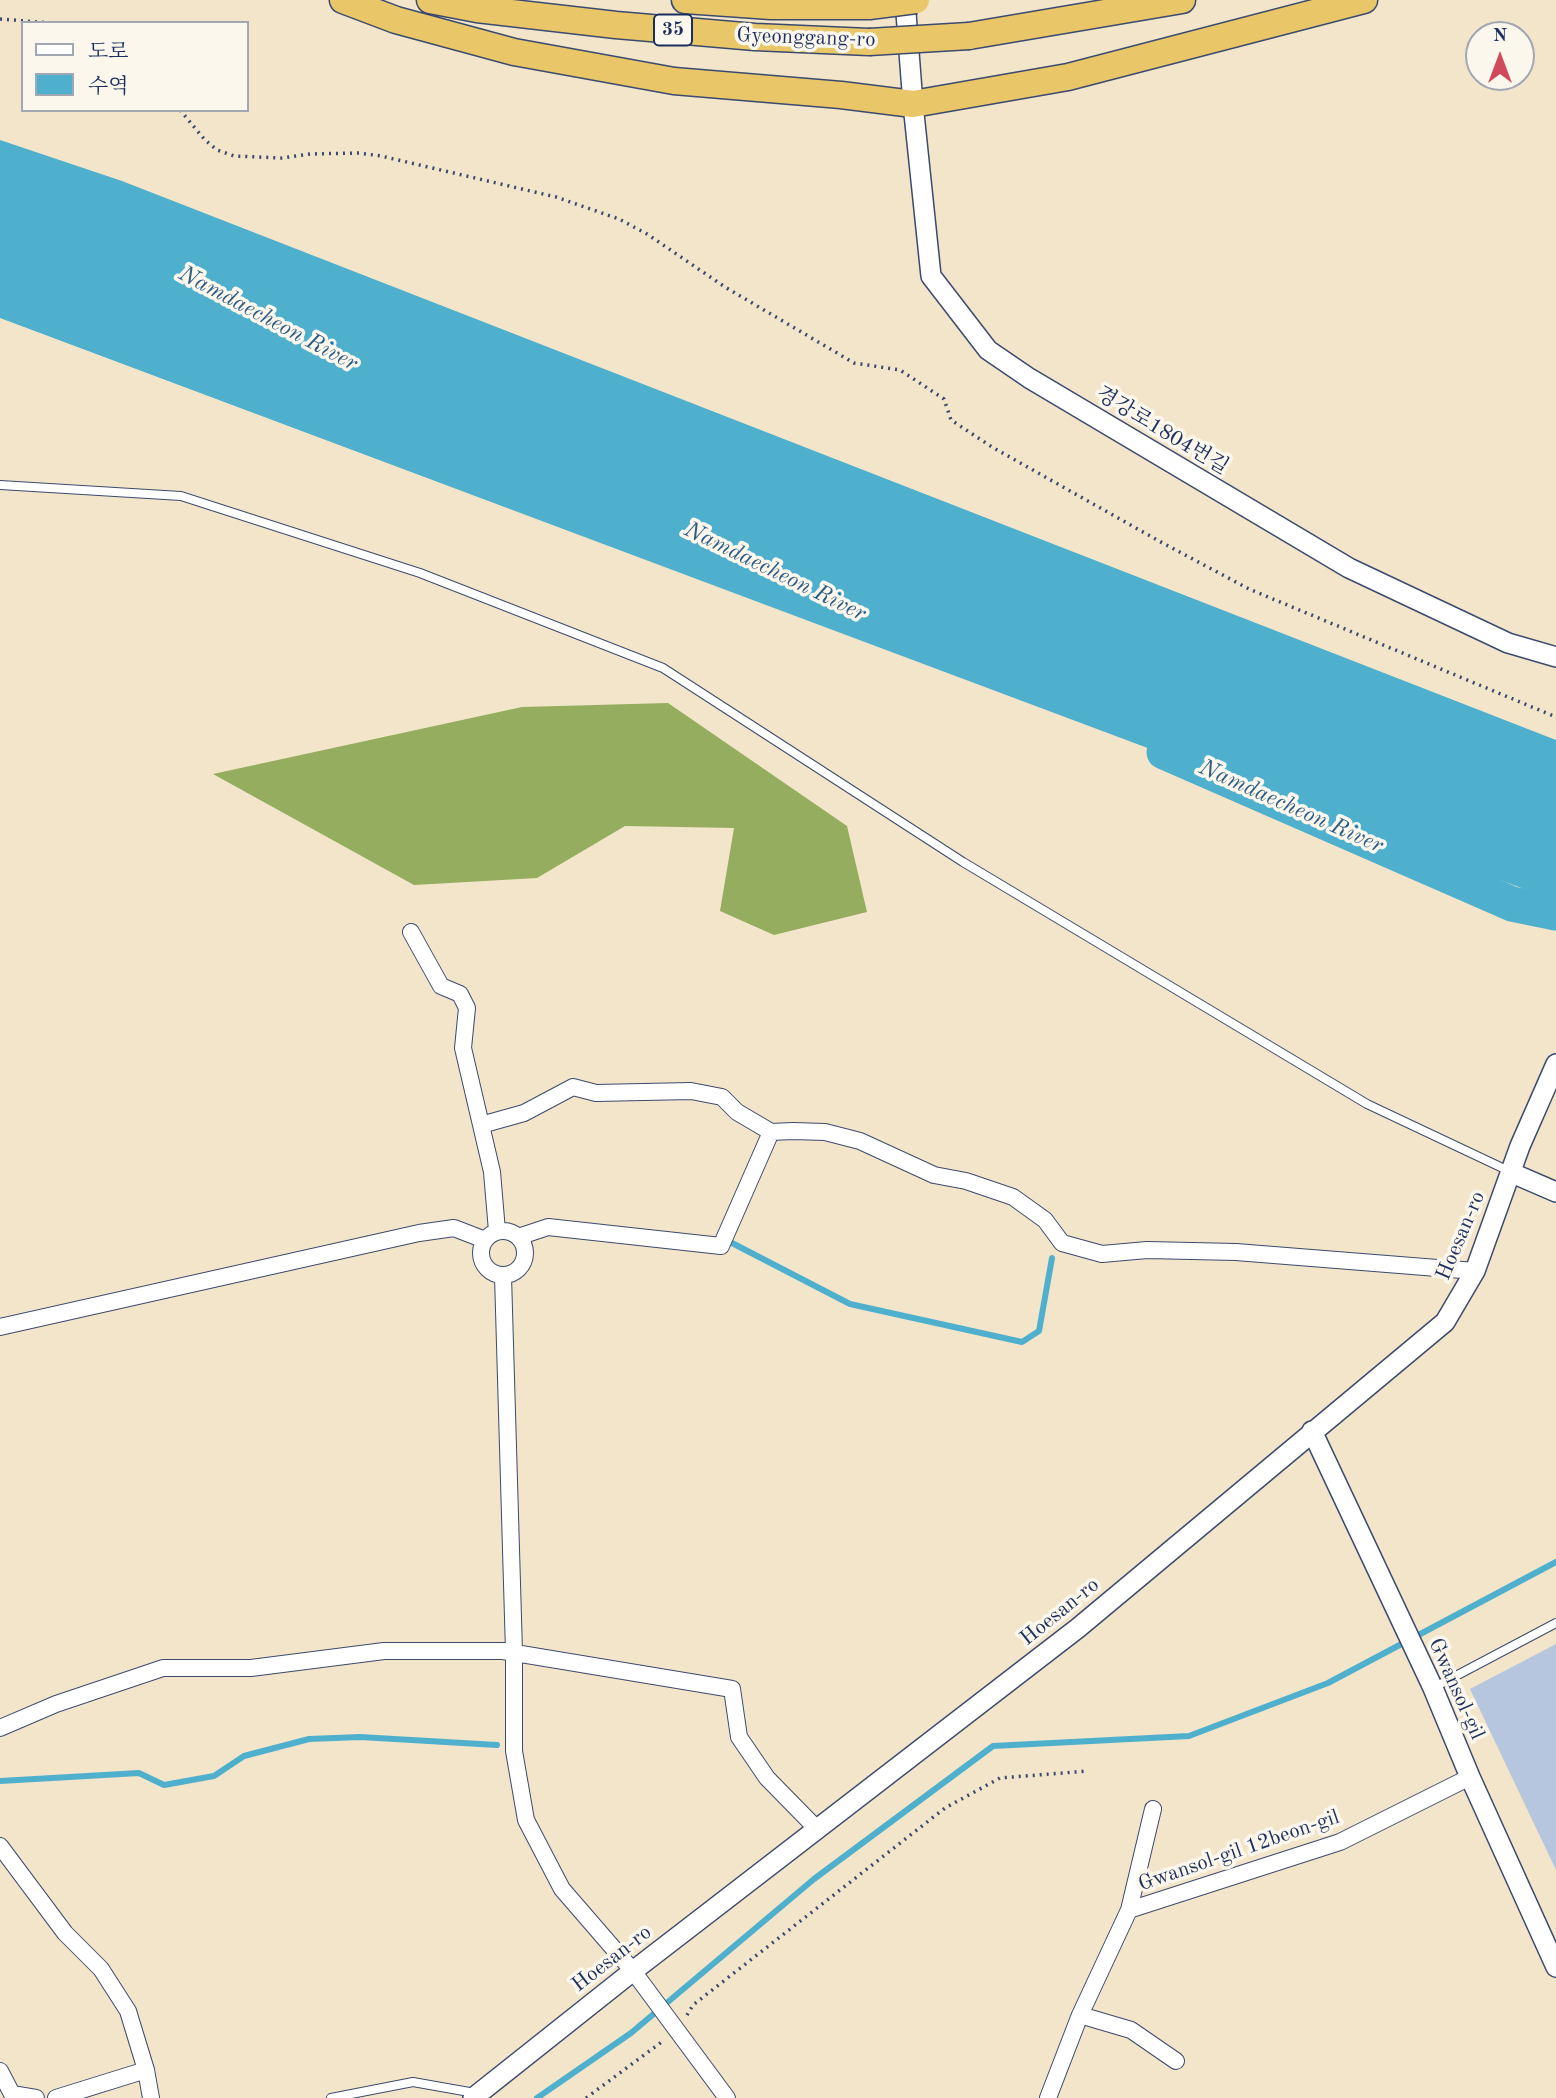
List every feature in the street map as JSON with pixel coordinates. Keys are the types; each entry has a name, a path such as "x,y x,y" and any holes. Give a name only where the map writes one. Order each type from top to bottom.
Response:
{"highway":[{"path":"343,0 396,20 514,52 634,74 674,81 913,104 1068,77 1364,0"},
{"name":"Gyeonggang-ro","path":"430,0 477,9 616,25 755,37 869,41 969,36 1182,0"},
{"name":"Gyeonggang-ro","path":"685,0 771,6 869,6 916,0"}],"street":[{"name":"경강로1804번길","path":"905,0 931,276 988,350 1029,378 1349,568 1508,643 1556,657"},
{"path":"0,1327 419,1233 454,1228 491,1236 512,1233 518,1237 523,1243 525,1258 517,1271 503,1276 496,1275 484,1266 480,1253 491,1236 492,1172 463,1048 467,1008 460,995 441,986 411,932"},
{"name":"Hoesan-ro","path":"475,2096 633,1970 1078,1628 1445,1322 1475,1271 1520,1146 1556,1064"},
{"path":"481,1125 524,1113 573,1087 596,1093 691,1091 722,1097 737,1112 771,1132 825,1132 860,1141 934,1175 966,1181 1013,1197 1045,1220 1062,1243 1102,1254 1147,1250 1236,1252 1475,1271"},
{"path":"518,1237 529,1231 548,1227 721,1246 771,1132"},
{"path":"1511,1172 1556,1192"},
{"path":"503,1276 514,1652 514,1751 526,1820 562,1889 633,1970 727,2098"},
{"name":"Gwansol-gil","path":"1312,1431 1433,1688 1556,1967"},
{"path":"0,1728 56,1704 163,1668 251,1668 384,1651 514,1652 732,1689 739,1737 767,1778 818,1830"},
{"name":"Gwansol-gil 12beon-gil","path":"1048,2098 1080,2015 1129,1910 1340,1842 1470,1777"},
{"path":"1129,1910 1153,1809"},
{"path":"0,1846 65,1933 101,1969 128,2011 146,2070 151,2098"},
{"path":"1080,2015 1130,2030 1176,2061"},
{"path":"56,2098 146,2070"},
{"path":"0,2071 12,2094 36,2098"}],"lane":[{"path":"0,485 181,496 420,573 663,668 963,862 1367,1104 1511,1172"},
{"path":"1433,1688 1556,1623"},
{"path":"331,2098 413,2081 475,2096"}],"path":[{"path":"0,19 25,21"},
{"path":"182,112 205,140 217,150 234,156 282,158 310,154 359,153 381,156 556,197 619,219 647,234 725,287 854,363 900,370 944,399 951,420 992,447 1249,589 1556,717"},
{"path":"586,2098 693,2005 944,1808 1000,1777 1087,1771"}],"shaded area":[{"path":"1556,1644 1556,1870 1470,1689"}],"green space":[{"path":"668,703 847,826 867,912 774,935 720,911 734,828 625,826 537,878 414,885 213,774 522,707"}],"water":[{"path":"0,140 122,181 1556,740 1556,901 0,318"}],"waterway":[{"name":"Namdaecheon River","path":"1164,752 1512,904 1556,913"},
{"path":"732,1243 850,1304 1022,1342 1039,1331 1052,1258"},
{"path":"537,2098 631,2033 814,1879 993,1746 1189,1736 1328,1683 1556,1562"},
{"path":"0,1781 139,1773 164,1785 214,1776 244,1756 309,1739 360,1737 497,1745"}]}
